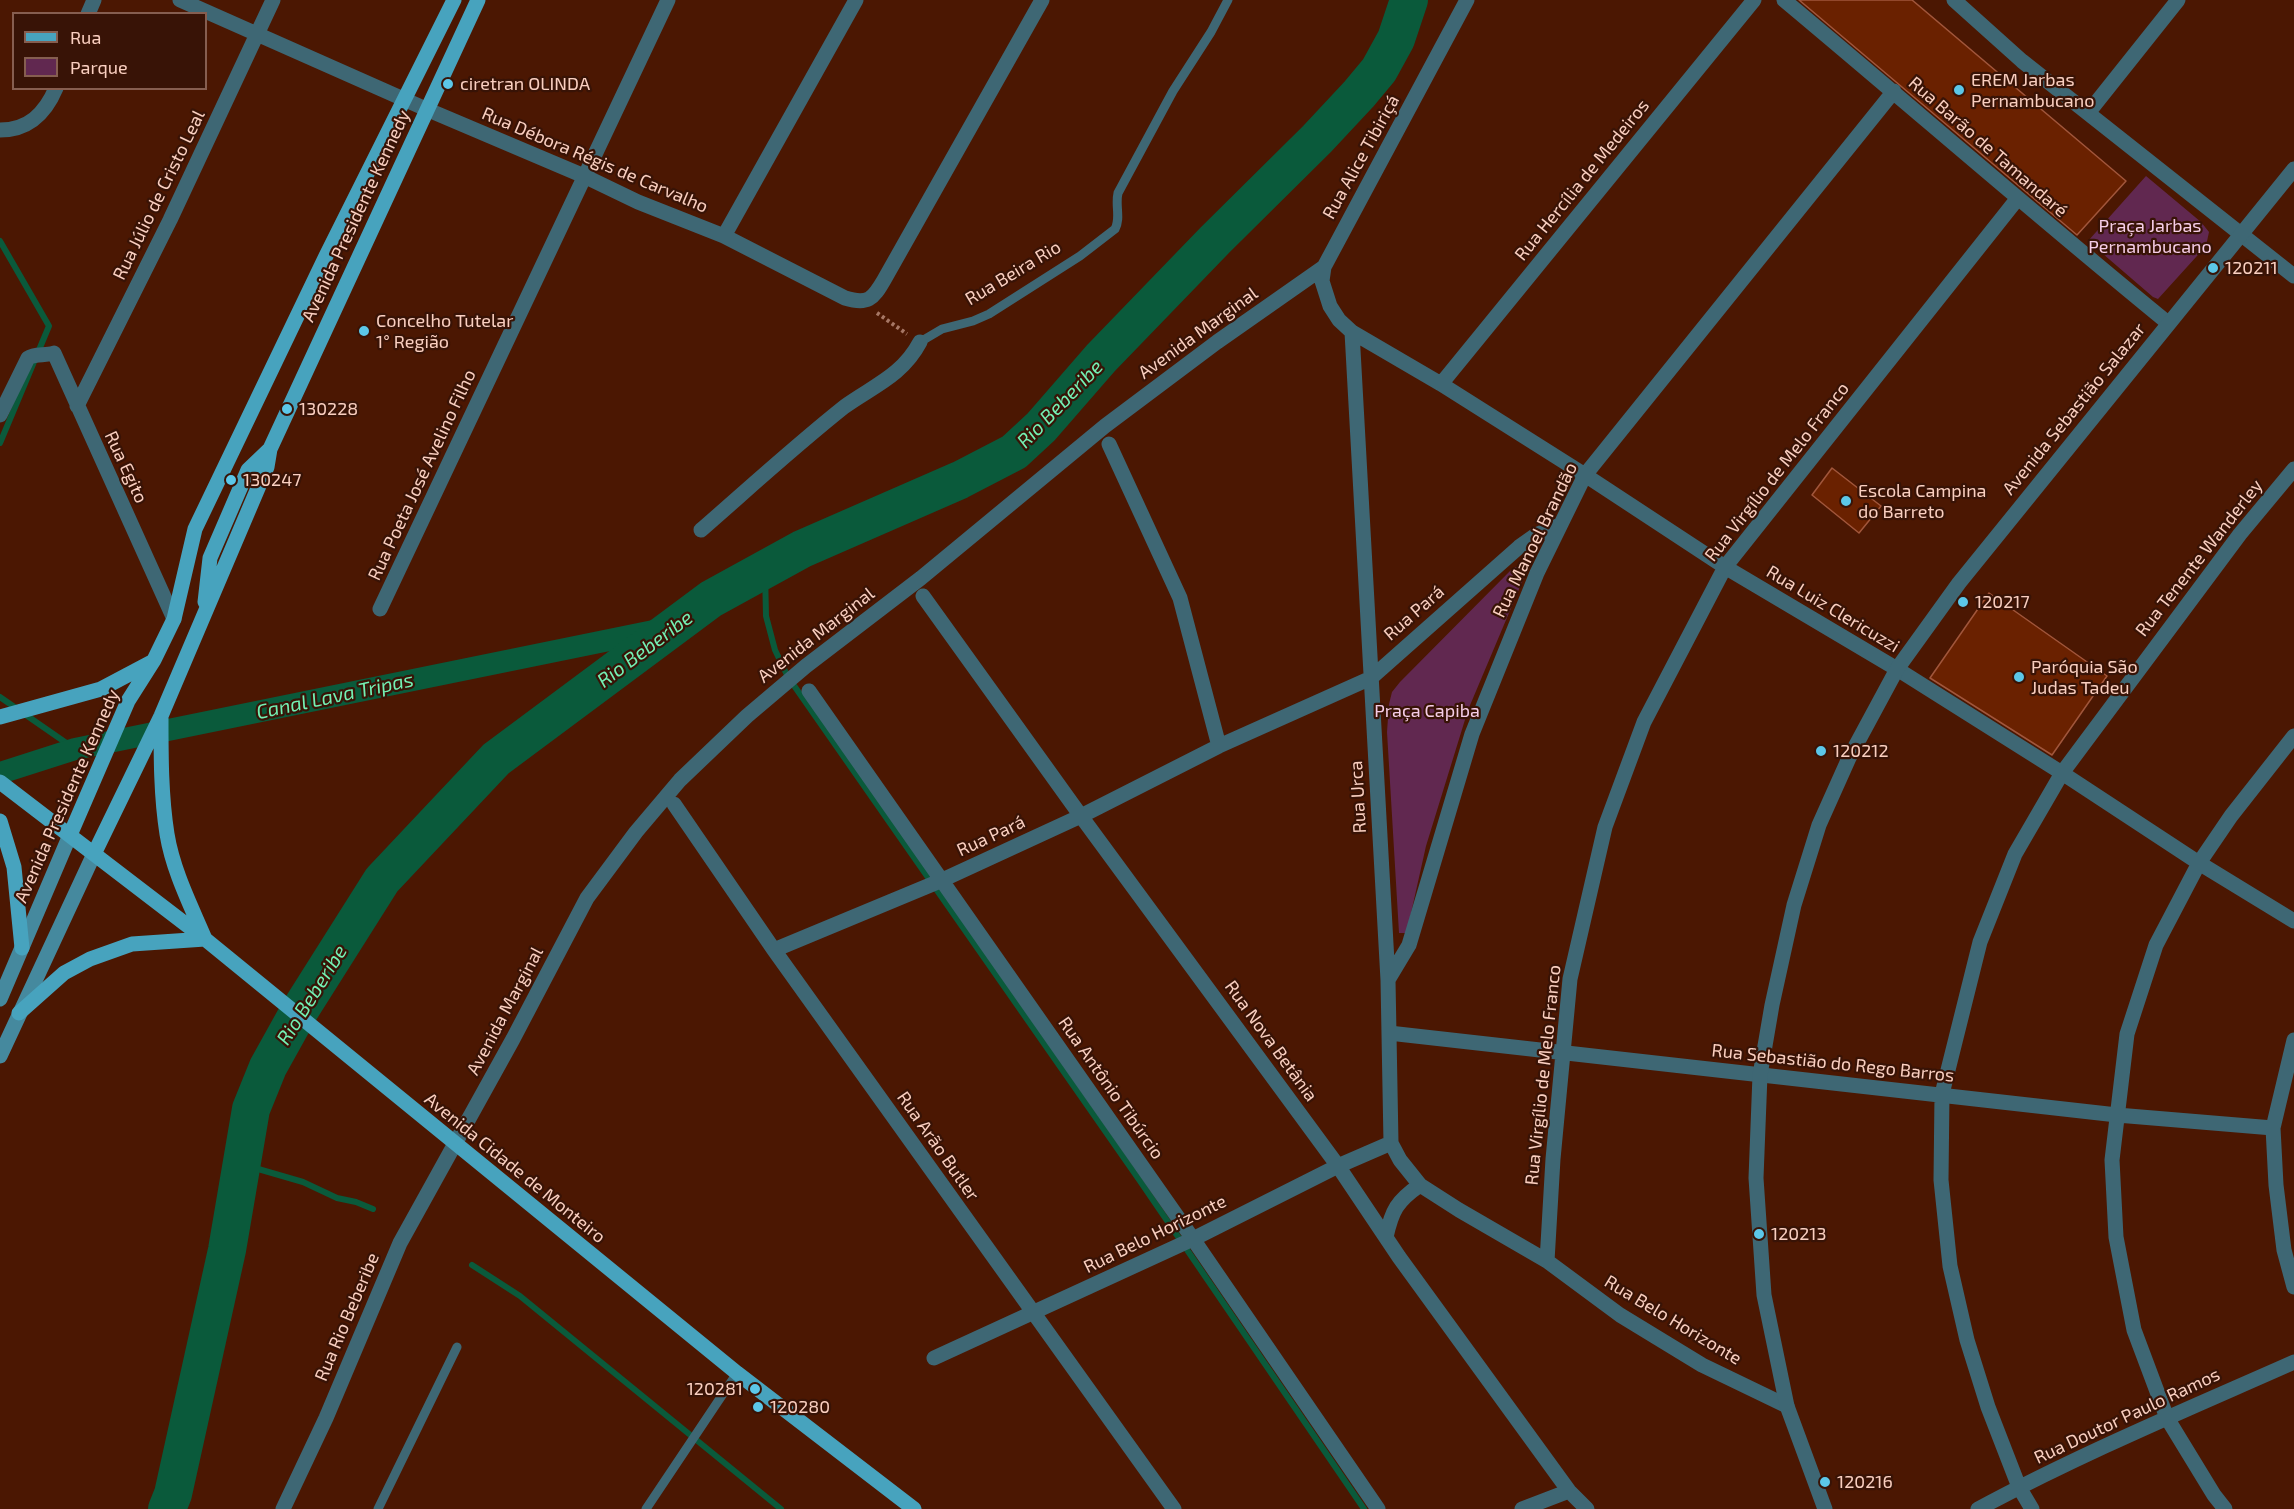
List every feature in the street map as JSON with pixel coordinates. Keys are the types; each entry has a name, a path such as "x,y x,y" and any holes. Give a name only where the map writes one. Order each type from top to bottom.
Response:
{"main road":[{"name":"Avenida Presidente Kennedy","path":"0,999 128,701 154,660 174,619 195,529 326,256 454,0"},
{"name":"Avenida Presidente Kennedy","path":"0,1056 135,766 161,716 203,619 210,558 248,470 270,449 478,0"},
{"path":"0,717 73,698 115,683 154,660"},
{"path":"19,1013 64,973 90,959 132,944 205,939 179,877 167,836 161,760 161,716"},
{"name":"Avenida Cidade de Monteiro","path":"0,782 205,939 737,1373 914,1509"},
{"path":"0,821 14,867 22,948"}],"street":[{"name":"Rua Débora Régis de Carvalho","path":"180,0 206,12"},
{"name":"Rua Júlio de Cristo Leal","path":"76,406 170,220 273,0"},
{"name":"Rua Poeta José Avelino Filho","path":"380,609 668,0"},
{"path":"724,236 856,0"},
{"path":"861,302 876,294 1042,0"},
{"name":"Rua Alice Tibiriçá","path":"1324,267 1467,0"},
{"name":"Rua Hercília de Medeiros","path":"1441,384 1754,0"},
{"name":"Rua Barão de Tamandaré","path":"1784,0 1894,91 2073,246 2168,323"},
{"path":"2088,113 2178,0"},
{"path":"1960,2 2022,61 2294,276"},
{"name":"Rua Débora Régis de Carvalho","path":"207,12 584,176 638,202 724,236 845,298 861,302"},
{"path":"0,130 30,124 42,113 55,90"},
{"name":"Rua Manoel Brandão","path":"1388,980 1409,945 1472,734 1537,573 1585,475 1894,91"},
{"name":"Avenida Sebastião Salazar","path":"1825,1509 1787,1406 1764,1295 1756,1178 1760,1075 1772,1005 1794,905 1819,825 1849,758 1897,669 1959,583 2294,169"},
{"name":"Rua Virgílio de Melo Franco","path":"1547,1261 1562,1053 1570,979 1605,827 1644,722 1725,567 2018,198"},
{"path":"1324,267 1322,281 1330,306 1339,320 1352,332"},
{"name":"Avenida Marginal","path":"455,1144 587,898 636,832 680,780 747,716 806,666 921,578 1105,426 1217,342 1324,267"},
{"name":"Rua Luiz Clericuzzi","path":"1352,332 1441,384 1725,567 1897,669 2294,921"},
{"name":"Rua Urca","path":"1352,332 1388,980 1391,1143"},
{"name":"Rua Beira Rio","path":"701,530 846,406 888,380 913,356 920,342"},
{"name":"Rua Egito","path":"0,415 24,365 31,356 54,353 174,619"},
{"path":"1109,444 1180,598 1219,746"},
{"name":"Rua Tenente Wanderley","path":"2032,1509 2019,1487 1988,1407 1968,1340 1950,1266 1941,1179 1942,1094 1980,942 2015,854 2062,773 2240,534 2294,469"},
{"name":"Rua Pará","path":"774,950 940,881 1081,816 1219,746 1371,678 1519,547 1560,525"},
{"name":"Rua Nova Betânia","path":"923,596 1338,1166 1386,1237 1569,1491 1587,1509"},
{"name":"Rua Antônio Tibúrcio","path":"809,690 1378,1509"},
{"path":"2225,1509 2214,1496 2167,1418 2134,1330 2116,1237 2112,1160 2127,1034 2156,945 2199,862 2231,816 2294,736"},
{"name":"Rua Arão Butler","path":"674,804 774,950 1174,1509"},
{"name":"Rua Sebastião do Rego Barros","path":"1389,1033 2117,1115 2273,1128"},
{"path":"2294,1040 2273,1128 2276,1185 2284,1250 2294,1287"},
{"path":"1386,1237 1391,1214 1397,1204 1420,1185 1400,1160 1391,1143"},
{"name":"Rua Belo Horizonte","path":"934,1358 1170,1250 1338,1166 1391,1143"},
{"name":"Rua Rio Beberibe","path":"283,1509 326,1418 400,1243 455,1144"},
{"name":"Rua Belo Horizonte","path":"1420,1185 1547,1261 1620,1315 1702,1365 1787,1406"},
{"name":"Rua Doutor Paulo Ramos","path":"1978,1509 2019,1487 2167,1418 2294,1362"},
{"path":"1522,1509 1569,1491"}],"lane":[{"name":"Rua Beira Rio","path":"920,342 942,329 973,321 1009,302 1080,256 1115,229 1119,223 1116,201 1118,193 1173,91 1211,32 1228,0"},
{"path":"378,1509 457,1347"},
{"path":"646,1509 737,1373"}],"path":[{"path":"861,302 920,342"}],"green space":[{"name":"Praça Jarbas Pernambucano","path":"2146,176 2201,222 2209,232 2206,246 2158,299 2088,241"},
{"name":"Praça Capiba","path":"1516,567 1521,569 1525,575 1468,710 1426,846 1407,931 1399,933 1387,732 1392,692"}],"building":[{"name":"EREM Jarbas Pernambucano","path":"1799,0 1912,0 2126,181 2077,235"},
{"name":"Escola Campina do Barreto","path":"1832,468 1881,506 1859,533 1812,495"},
{"name":"Paróquia São Judas Tadeu","path":"1989,593 2107,676 2052,755 1930,678"}],"waterway":[{"name":"Rio Beberibe","path":"167,1509 173,1494 227,1250 251,1109 268,1067 298,1013 382,880 496,759 711,599 802,549 960,480 1014,452 1041,427 1101,358 1359,94 1379,70 1396,39 1409,0"},
{"path":"0,241 49,326 0,443"},
{"path":"765,570 766,616 775,650 788,677 1140,1181 1364,1509"},
{"name":"Canal Lava Tripas","path":"0,773 75,749 673,627"},
{"path":"0,697 75,749"},
{"path":"241,1164 303,1182 337,1198 373,1209"},
{"path":"472,1265 520,1296 781,1509"}],"place":[{"name":"ciretran OLINDA","path":"448,84"},
{"name":"EREM Jarbas Pernambucano","path":"1959,90"},
{"name":"120211","path":"2213,268"},
{"name":"Concelho Tutelar 1° Região","path":"364,331"},
{"name":"130228","path":"287,409"},
{"name":"130247","path":"231,480"},
{"name":"Escola Campina do Barreto","path":"1846,501"},
{"name":"120217","path":"1963,602"},
{"name":"Paróquia São Judas Tadeu","path":"2019,677"},
{"name":"120212","path":"1821,751"},
{"name":"120213","path":"1759,1234"},
{"name":"120281","path":"755,1389"},
{"name":"120280","path":"758,1407"},
{"name":"120216","path":"1825,1482"}]}
